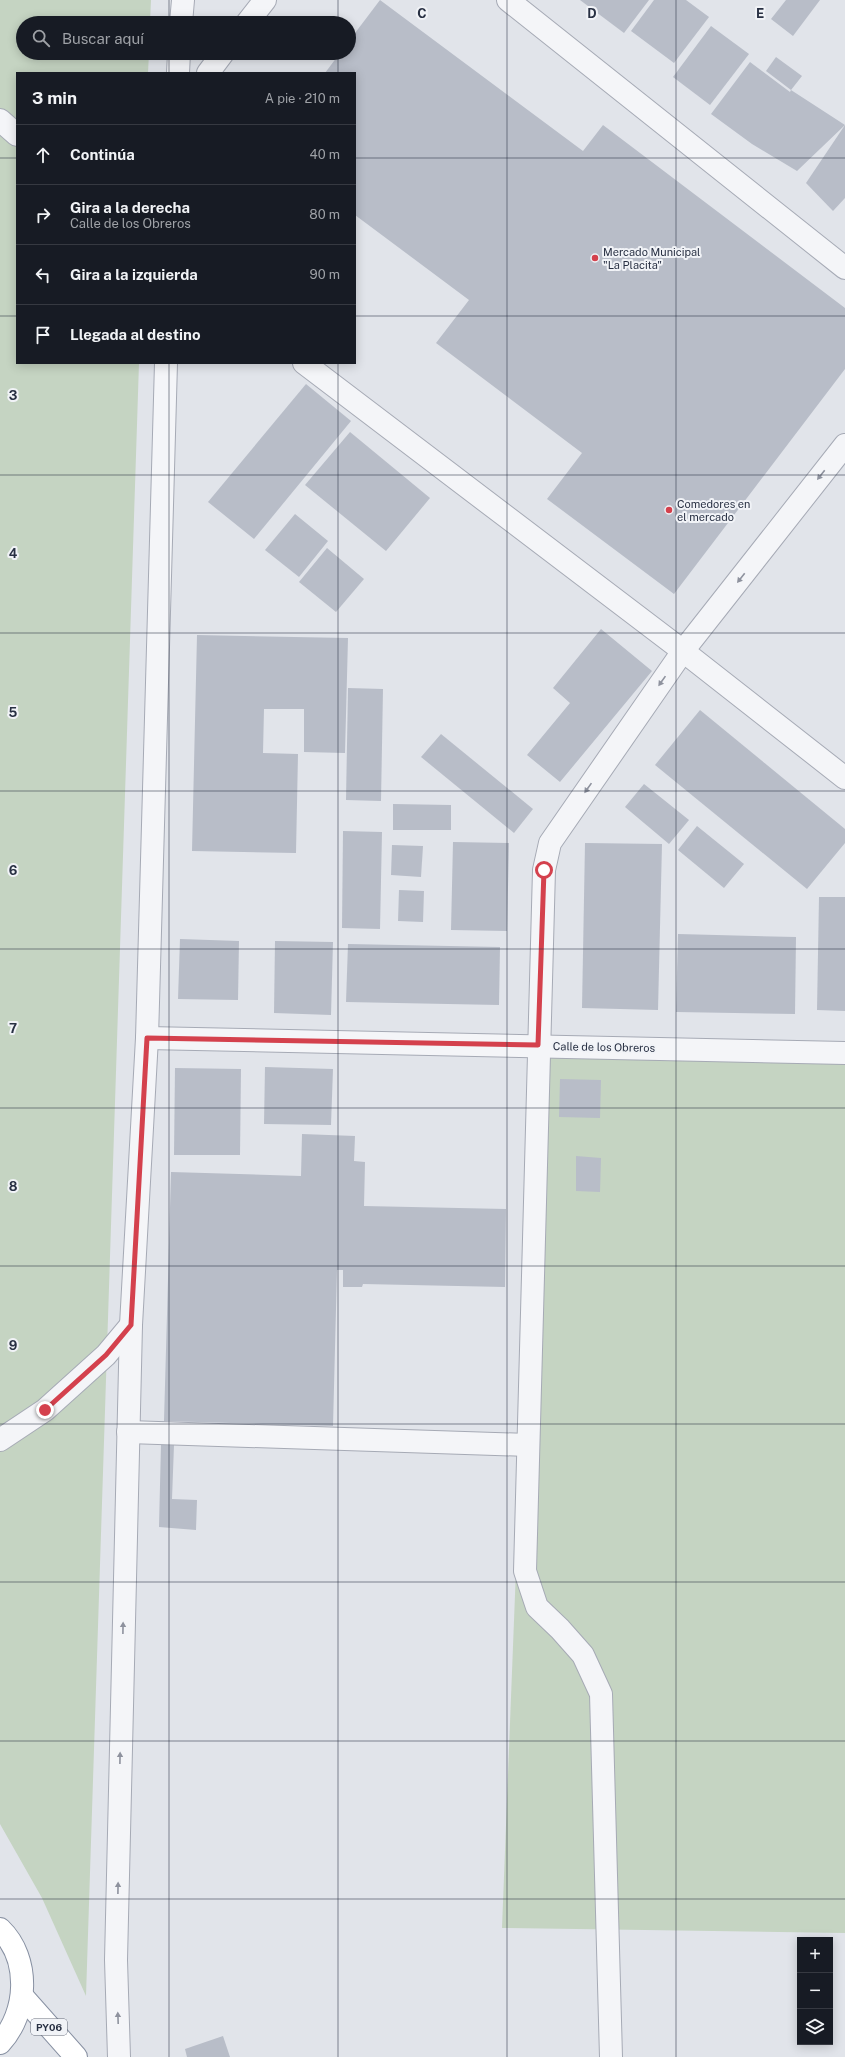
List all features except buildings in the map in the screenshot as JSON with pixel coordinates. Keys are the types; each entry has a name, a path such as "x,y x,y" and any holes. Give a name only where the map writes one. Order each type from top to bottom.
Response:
{"highway":[{"name":"PY06","path":"0,1929 15,1951 22,1973 22,1996 17,2017 7,2036 0,2043"},
{"name":"PY06","path":"22,1996 76,2057"}],"street":[{"path":"182,16 183,0"},
{"path":"252,16 264,0"},
{"path":"508,0 845,268"},
{"path":"178,72 179,60"},
{"path":"209,72 218,60"},
{"path":"0,120 16,133"},
{"path":"119,2057 116,1960 128,1432 131,1325 147,1038 166,364"},
{"path":"305,364 683,651 845,778"},
{"path":"611,2057 601,1694 583,1655 560,1629 537,1607 525,1571 538,1045 544,870 550,843 683,651 845,445"},
{"name":"Calle de los Obreros","path":"147,1038 538,1045 845,1053"},
{"path":"0,1440 45,1410 106,1355 131,1325"},
{"path":"128,1432 528,1445"}],"green space":[{"path":"0,0 151,0 150,16 16,16 16,60 149,60 148,72 16,72 16,364 139,364 86,1996 42,1898 0,1824"},
{"path":"536,1057 845,1058 845,1933 502,1928"}],"place":[{"name":"Mercado Municipal \"La Placita\"","path":"595,258"},
{"name":"Comedores en el mercado","path":"669,510"}],"route":[{"path":"45,1410 106,1355 131,1325 147,1038 538,1045 544,870"}]}
